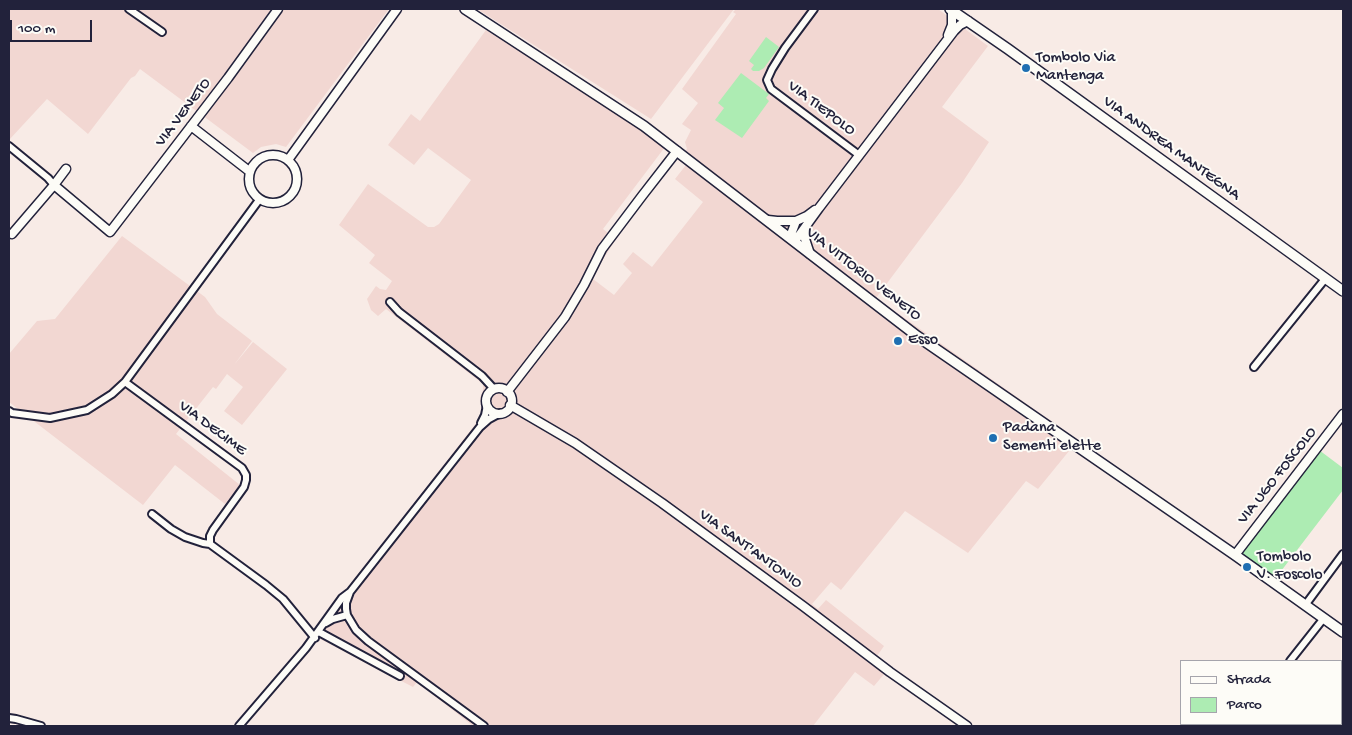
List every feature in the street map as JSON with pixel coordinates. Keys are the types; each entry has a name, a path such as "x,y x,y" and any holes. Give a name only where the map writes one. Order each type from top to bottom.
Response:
{"main road":[{"name":"VIA VITTORIO VENETO","path":"465,9 644,126 918,336 1306,604 1343,632"},
{"name":"VIA ANDREA MANTEGNA","path":"951,9 963,20 1008,49 1343,291"}],"street":[{"path":"129,9 162,32"},
{"name":"VIA VENETO","path":"54,185 110,232 278,9"},
{"path":"288,160 397,9"},
{"name":"VIA TIEPOLO","path":"814,9 785,48 767,80 771,89 859,155"},
{"name":"VIA TIEPOLO","path":"946,42 952,25 951,9"},
{"name":"VIA TIEPOLO","path":"952,25 963,20"},
{"name":"VIA TIEPOLO","path":"793,239 805,229 859,155 963,20"},
{"path":"191,126 250,171"},
{"path":"9,146 54,185"},
{"path":"508,392 565,317 602,249 677,151"},
{"path":"273,155 281,156 288,160 296,172 297,179 294,193 282,202 274,204 259,200 249,187 248,179 253,164 259,159 273,155"},
{"path":"12,234 66,169"},
{"path":"9,410 12,413 50,418 87,410 112,394 125,382 259,200"},
{"name":"VIA TIEPOLO","path":"796,221 819,208"},
{"path":"768,220 796,221 793,239"},
{"path":"805,229 805,239 810,254"},
{"path":"1254,367 1325,279"},
{"path":"390,302 399,312 488,381 494,389"},
{"name":"VIA DECIME","path":"125,382 242,468 246,475 244,487 213,530 210,536 210,544"},
{"path":"238,726 317,635 342,598 350,592 480,427 489,419 507,410 511,400 508,392 501,388 489,392 486,397 485,415 480,427"},
{"path":"487,405 491,410 500,413"},
{"name":"VIA SANT'ANTONIO","path":"510,405 575,444 662,503 966,726"},
{"name":"VIA UGO FOSCOLO","path":"1235,555 1343,414"},
{"path":"152,514 185,537 210,544 266,585 317,635 400,676"},
{"path":"1306,604 1343,554"},
{"path":"350,592 346,612 356,630 368,641 484,726"},
{"path":"333,610 346,612"},
{"path":"324,625 346,612"},
{"path":"1291,660 1324,618"},
{"path":"9,718 40,726"}],"shaded area":[{"path":"9,9 389,9 286,147 276,144 261,147 253,153 140,69 88,134 47,99 9,140"},
{"path":"477,9 734,9 651,119"},
{"path":"736,9 938,9 988,46 942,107 989,142 962,183 876,298 1078,440 1038,489 1026,481 968,553 905,511 841,590 831,582 812,604 818,609 826,600 884,646 877,656 891,666 874,686 855,672 813,726 473,726 417,682 413,687 320,639 315,634 338,601 481,417 483,411 480,398 483,384 386,309 378,316 371,310 367,299 376,286 386,290 392,281 369,263 375,255 339,225 368,184 428,227 434,227 439,224 471,180 428,148 414,165 388,145 411,114 420,121 486,30 649,133 665,147 603,229 616,239 593,279 614,295 632,273 623,264 633,252 652,267 703,202 675,179 686,165 679,159 687,149 685,142 691,130 682,124 698,103 682,89 736,14 733,12"},
{"path":"122,236 205,297 217,314 252,341 234,365 253,342 287,369 242,425 224,411 243,387 227,374 216,389 213,387 176,434 240,485 225,504 175,465 143,505 9,402 9,354 37,321 55,319"}],"green space":[{"path":"766,37 779,47 764,68 759,71 753,71 751,69 754,65 749,61"},
{"path":"741,73 769,94 766,98 769,101 742,138 715,120 724,108 718,103"},
{"path":"1319,450 1343,468 1343,490 1275,579 1241,554 1242,551"}],"place":[{"name":"Tombolo Via Mantenga","path":"1026,68"},
{"name":"Esso","path":"898,341"},
{"name":"Padana Sementi elette","path":"993,438"},
{"name":"Tombolo V. Foscolo","path":"1247,567"}]}
